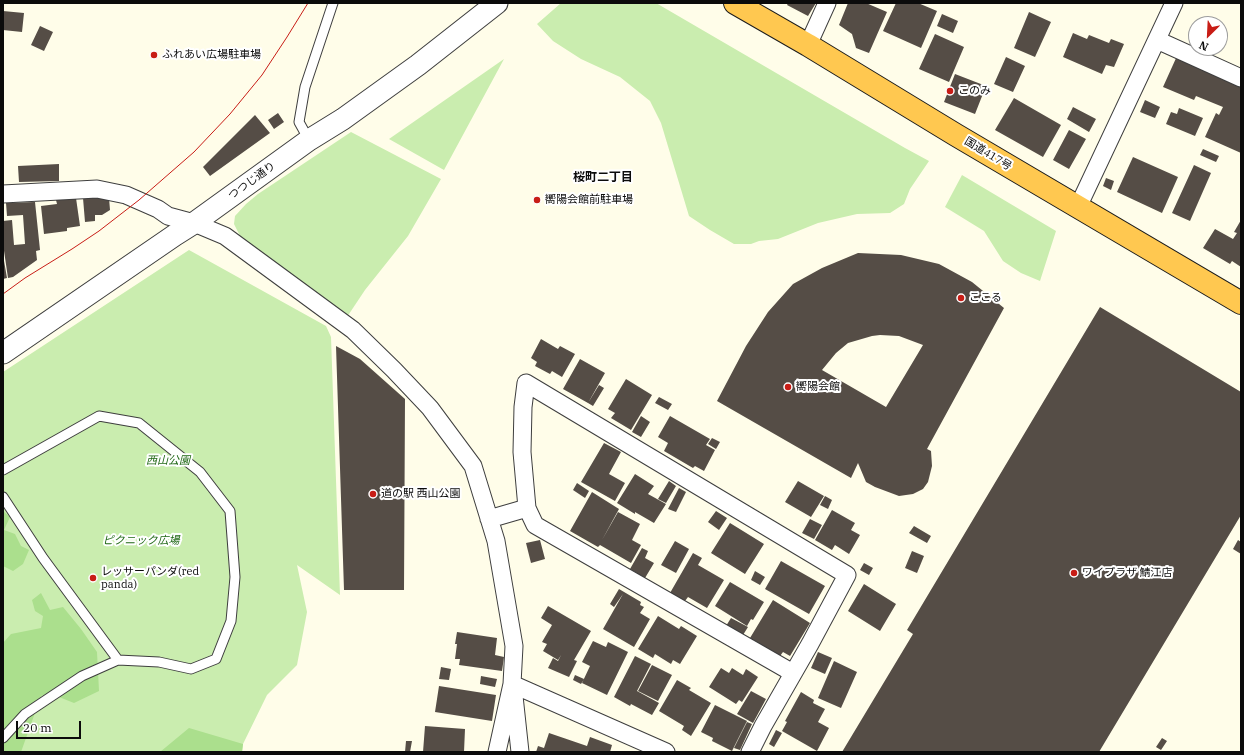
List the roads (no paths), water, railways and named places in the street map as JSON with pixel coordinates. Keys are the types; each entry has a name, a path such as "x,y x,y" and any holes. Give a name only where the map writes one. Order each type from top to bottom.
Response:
{"highway":[{"name":"国道417号","path":"735,3 1241,303"}],"street":[{"name":"つつじ通り","path":"3,353 194,223 310,140 343,120 418,65 497,3"},
{"path":"808,46 826,3"},
{"path":"1078,207 1174,3"},
{"path":"1157,40 1241,78"},
{"path":"3,194 97,190 126,195 158,209 168,216 194,223 224,236 352,330 394,370 430,408 473,466 496,541 514,646 512,684 497,752"},
{"path":"750,752 847,575 526,383 523,407 522,452 527,508 535,525 793,673"},
{"path":"489,519 527,508"},
{"path":"512,684 520,752"},
{"path":"512,684 666,752"}],"lane":[{"path":"310,140 299,122 305,87 333,3"},
{"path":"3,470 99,416 139,423 200,472 230,511 236,577 231,621 216,658 191,669 159,662 118,660 82,676 25,714 3,738"},
{"path":"3,497 43,558 118,660"}],"tram line":[{"path":"3,294 25,278 99,231 139,200 194,152 230,114 262,75 308,3"}],"place":[{"name":"ふれあい広場駐車場","path":"154,55"},
{"name":"このみ","path":"950,91"},
{"name":"嚮陽会館前駐車場","path":"537,200"},
{"name":"ここる","path":"961,298"},
{"name":"嚮陽会館","path":"788,387"},
{"name":"道の駅 西山公園","path":"373,494"},
{"name":"ワイプラザ 鯖江店","path":"1074,573"},
{"name":"レッサーパンダ(red panda)","path":"93,578"}],"district":[{"name":"桜町二丁目","path":"603,178"}],"park label":[{"name":"西山公園","path":"168,461"},
{"name":"ピクニック広場","path":"141,541"}]}
